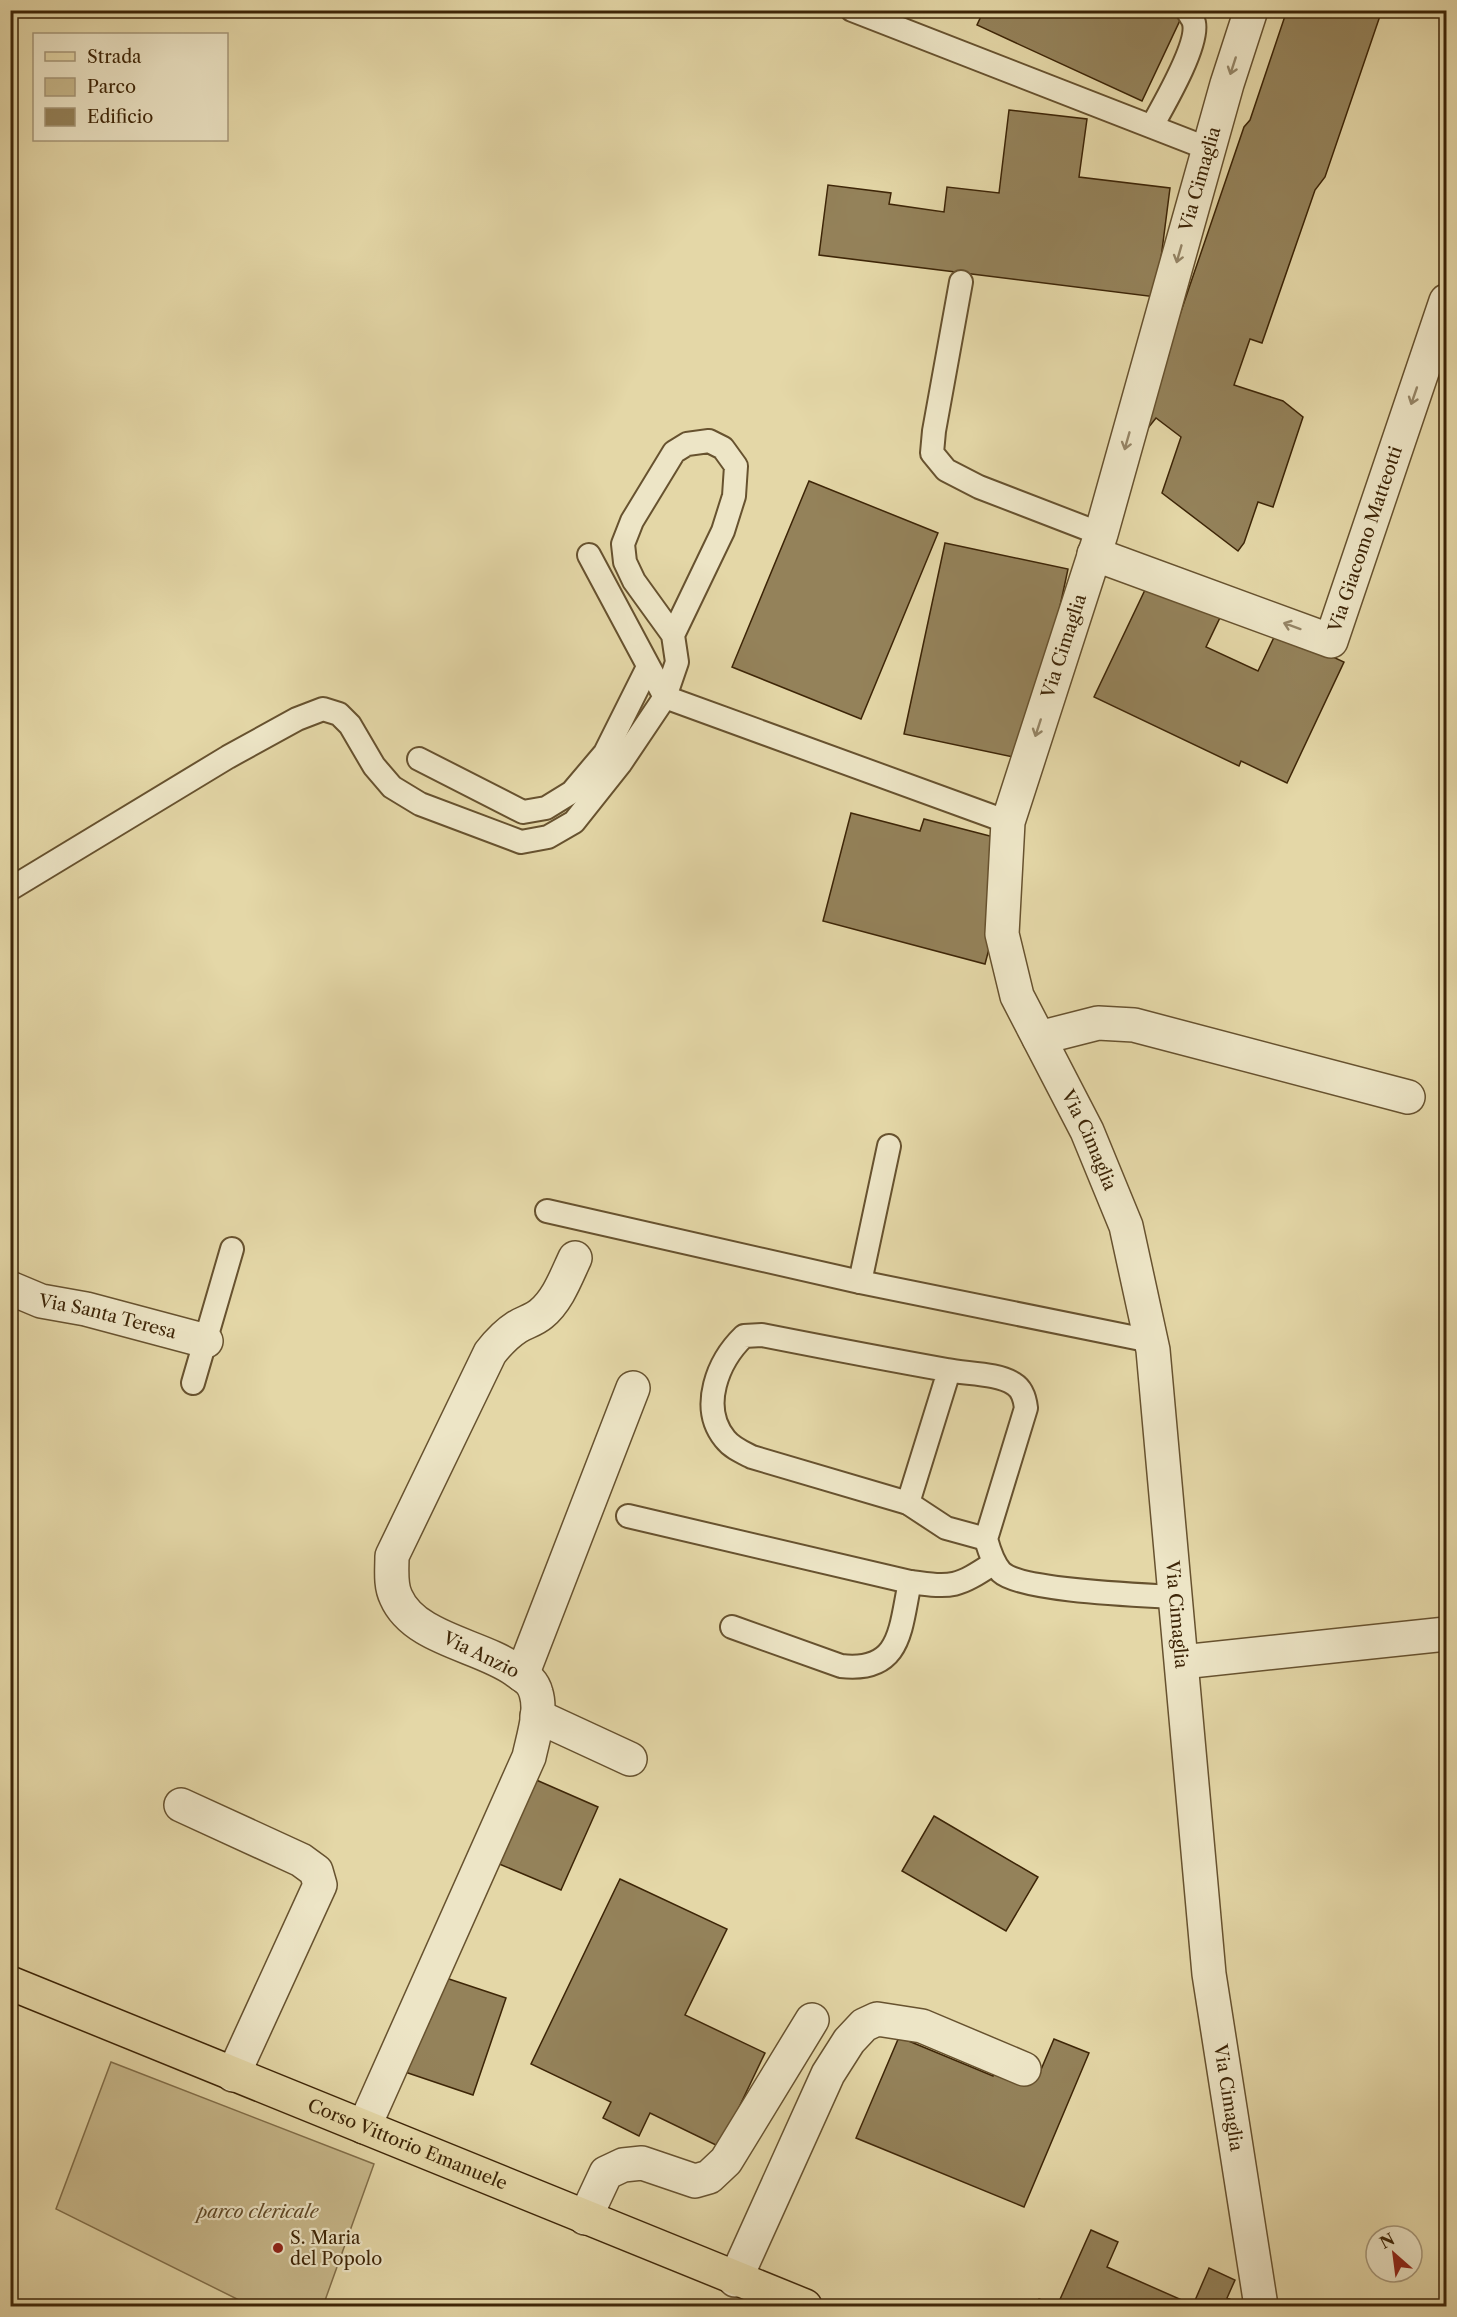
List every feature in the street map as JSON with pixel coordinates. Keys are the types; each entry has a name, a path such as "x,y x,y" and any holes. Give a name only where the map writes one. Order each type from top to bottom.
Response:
{"main road":[{"name":"Corso Vittorio Emanuele","path":"10,1983 805,2307"}],"street":[{"name":"Via Cimaglia","path":"1251,10 1209,149 1097,544 1008,822 1002,934 1017,996 1087,1131 1126,1226 1151,1341 1209,1974 1261,2307"},
{"name":"Via Giacomo Matteotti","path":"1097,544 1331,641 1438,356 1446,301"},
{"path":"1039,1038 1098,1023 1134,1025 1408,1097"},
{"name":"Via Anzio","path":"364,2127 529,1757 537,1716 537,1695 532,1682 509,1665 421,1626 407,1616 395,1596 391,1576 393,1556 490,1353 517,1327 530,1322 549,1307 557,1296 575,1258"},
{"name":"Via Santa Teresa","path":"10,1288 41,1301 86,1309 206,1341"},
{"path":"522,1675 633,1388"},
{"path":"1182,1662 1446,1634"},
{"path":"537,1716 630,1759"},
{"path":"181,1805 301,1860 316,1871 320,1885 233,2075"},
{"path":"735,2280 828,2074 849,2041 864,2025 877,2019 922,2026 1024,2069"},
{"path":"585,2218 606,2173 622,2165 642,2163 695,2181 709,2176 726,2161 812,2020"}],"lane":[{"path":"852,10 1209,149"},
{"path":"1152,126 1180,71 1192,40 1194,23 1187,10"},
{"path":"961,282 932,453 946,470 1097,544"},
{"path":"10,889 228,757 297,718 323,709 339,714 350,725 374,766 392,787 420,804 521,842 548,837 574,822 620,764 664,697 677,662 674,635 634,581 625,562 623,544 632,521 674,452 687,444 709,441 723,448 736,466 734,496 723,531 674,635"},
{"path":"590,555 664,697 1008,822"},
{"path":"419,759 523,812 546,808 572,792 605,753 648,667"},
{"path":"861,1282 889,1146"},
{"path":"547,1211 861,1282 1151,1341"},
{"path":"193,1383 232,1249"},
{"path":"986,1539 946,1528 908,1503 752,1457 734,1448 724,1438 714,1415 714,1387 724,1361 734,1346 744,1336 762,1335 949,1371 1001,1378 1014,1384 1025,1400 1023,1420 986,1539 994,1563 1003,1574 1042,1586 1175,1598"},
{"path":"908,1503 949,1371"},
{"path":"628,1516 910,1582 942,1587 966,1581 994,1563"},
{"path":"732,1627 841,1666 876,1664 889,1653 897,1640 910,1582"}],"green space":[{"name":"parco clericale","path":"111,2062 374,2164 323,2306 251,2306 56,2209"}],"building":[{"path":"984,10 1169,10 1182,16 1142,101 977,25"},
{"path":"1287,10 1382,10 1325,177 1315,190 1262,343 1250,339 1234,385 1283,401 1303,417 1273,507 1258,502 1244,543 1238,551 1162,493 1181,437 1156,418 1136,443 1244,127 1250,120"},
{"path":"1009,110 1087,119 1079,177 1170,188 1156,297 819,255 828,185 891,193 889,204 944,212 947,187 999,193"},
{"path":"809,481 938,533 861,719 732,667"},
{"path":"945,543 1068,569 1027,760 904,734"},
{"path":"1155,569 1227,603 1206,647 1258,671 1277,631 1344,662 1287,783 1241,761 1239,766 1094,697"},
{"path":"851,813 920,831 924,819 1017,843 985,964 823,921"},
{"path":"534,1779 598,1807 561,1890 497,1863"},
{"path":"934,1816 1038,1877 1006,1931 902,1871"},
{"path":"620,1879 727,1929 685,2015 765,2053 720,2147 650,2113 639,2136 603,2118 611,2102 531,2064"},
{"path":"437,1975 506,1998 473,2095 405,2072"},
{"path":"899,2037 993,2076 998,2064 1037,2079 1054,2039 1089,2053 1024,2207 856,2138"},
{"path":"1091,2230 1118,2242 1107,2267 1193,2305 1209,2268 1235,2280 1227,2298 1245,2306 1057,2306"},
{"path":"1039,2299 1057,2306 1036,2306"}],"place":[{"name":"S. Maria del Popolo","path":"278,2248"}]}
